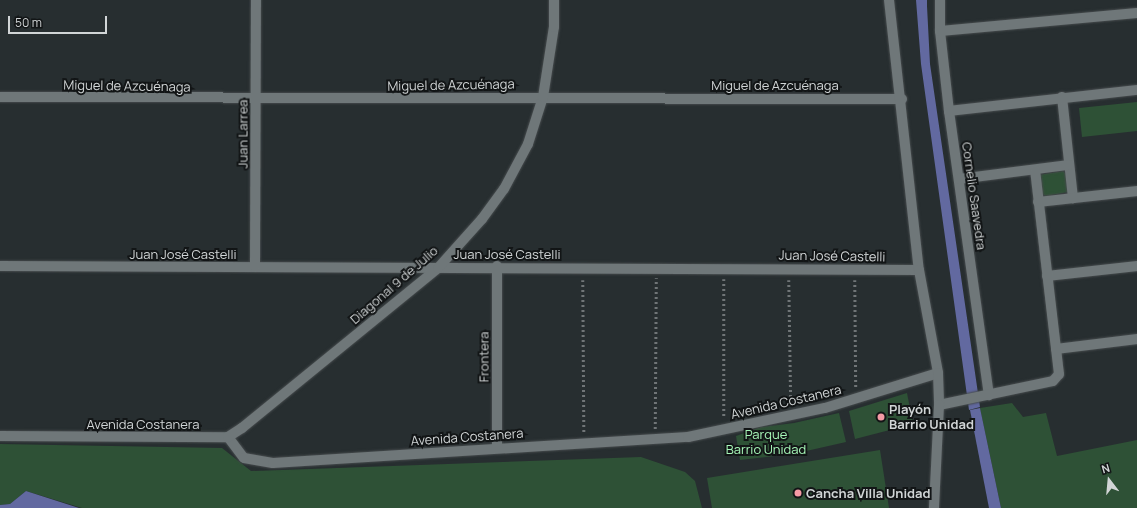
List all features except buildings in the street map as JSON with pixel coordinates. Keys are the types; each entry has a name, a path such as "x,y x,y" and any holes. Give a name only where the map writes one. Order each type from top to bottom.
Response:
{"street":[{"name":"Juan Larrea","path":"255,267 256,0"},
{"name":"Diagonal 9 de Julio","path":"228,437 242,428 438,268 482,219 504,189 528,144 543,97 554,27 554,0"},
{"path":"889,0 902,99 919,270 938,373 939,405 934,508"},
{"name":"Cornelio Saavedra","path":"940,0 940,31 949,111 989,395"},
{"path":"940,31 1137,13"},
{"path":"949,111 1062,97 1137,90"},
{"name":"Miguel de Azcuénaga","path":"0,97 256,100 543,97 902,99"},
{"path":"1062,97 1073,198"},
{"path":"959,179 1069,165"},
{"path":"939,405 1053,381 1059,374 1035,170"},
{"path":"1038,202 1137,190"},
{"name":"Juan José Castelli","path":"0,266 438,268 497,266 919,270"},
{"name":"Frontera","path":"497,266 497,448"},
{"path":"1047,276 1137,266"},
{"path":"1056,349 1137,339"},
{"name":"Avenida Costanera","path":"0,436 228,437 244,458 273,463 584,442 688,437 791,415 856,398 938,373"}],"path":[{"path":"582,267 584,442"},
{"path":"655,439 656,268"},
{"path":"724,268 724,429"},
{"path":"789,269 788,350 791,415"},
{"path":"855,270 856,398"}],"green space":[{"path":"1137,102 1137,131 1082,137 1079,108"},
{"path":"1063,171 1066,174 1068,192 1046,196 1042,194 1039,175"},
{"name":"Playón Barrio Unidad","path":"907,393 913,424 855,439 849,411"},
{"path":"1012,403 1023,417 1046,413 1057,456 1137,440 1137,508 1001,508 980,408"},
{"name":"Parque Barrio Unidad","path":"839,413 846,442 793,454 740,460 736,436 761,427 794,423"},
{"path":"0,444 222,448 251,471 641,457 685,472 695,481 702,508 82,508 26,491 10,504 0,505"},
{"name":"Cancha Villa Unidad","path":"880,450 889,508 712,508 707,478"}],"water":[{"path":"916,0 927,0 930,64 980,407 969,410 921,64"},
{"path":"980,408 1001,508 989,508 970,410"},
{"path":"26,491 79,508 0,508 0,505 10,504"}],"place":[{"name":"Playón Barrio Unidad","path":"881,417"},
{"name":"Cancha Villa Unidad","path":"798,493"}]}
